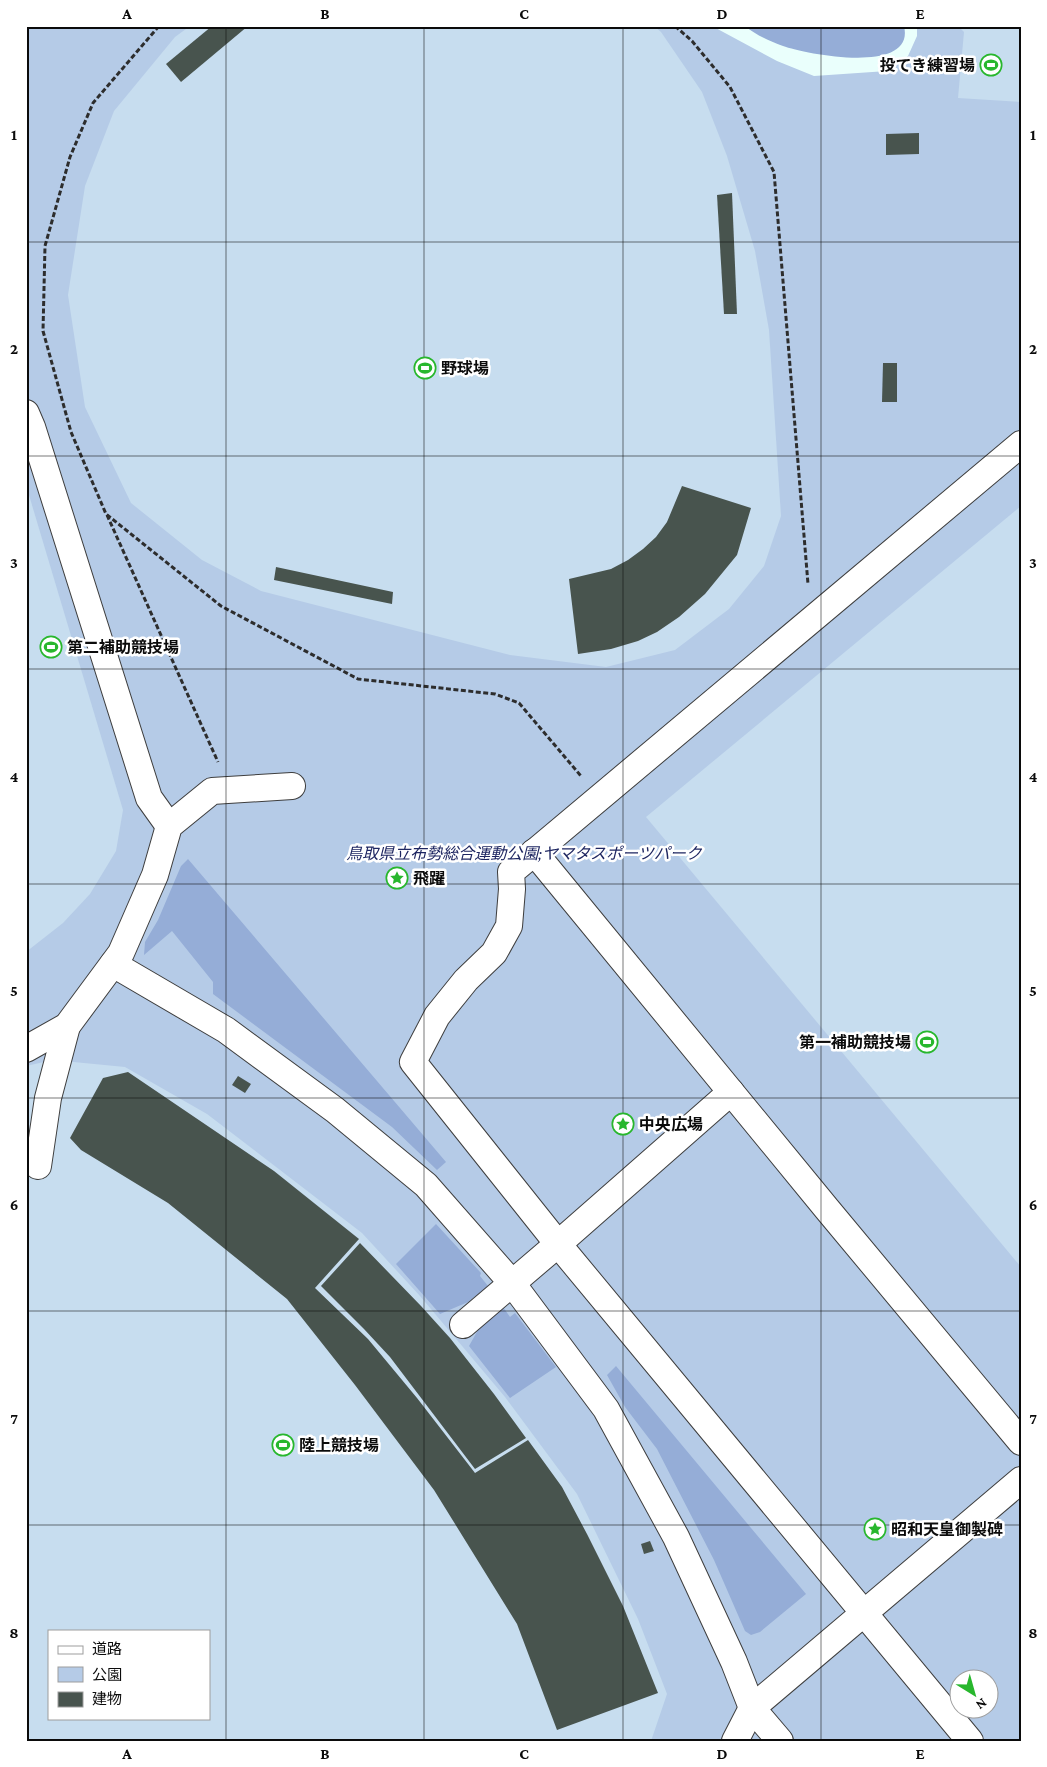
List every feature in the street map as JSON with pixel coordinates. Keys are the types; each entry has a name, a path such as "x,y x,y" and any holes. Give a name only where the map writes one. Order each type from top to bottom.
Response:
{"street":[{"path":"26,413 149,798 169,826"},
{"path":"970,1741 558,1244 413,1062 437,1016 466,980 494,954 509,926 512,889 511,872 1021,444"},
{"path":"38,1166 48,1098 67,1026 121,953 155,875 169,826 212,792 292,786"},
{"path":"534,852 1021,1442"},
{"path":"113,964 226,1030 335,1110 426,1185 512,1283 606,1410 676,1536 734,1662 752,1708 780,1741"},
{"path":"26,1048 67,1026"},
{"path":"463,1325 731,1092"},
{"path":"735,1741 752,1708 1021,1480"}],"path":[{"path":"159,26 93,103 70,157 46,246 43,331 70,432 231,790"},
{"path":"675,26 692,41 730,87 774,172 811,620"},
{"path":"106,514 221,606 358,679 495,694 519,703 600,798"}],"green space":[{"name":"鳥取県立布勢総合運動公園;ヤマタスポーツパーク","path":"26,26 712,26 777,61 814,76 887,71 908,56 917,36 917,26 1021,26 1021,1741 26,1741"}],"shaded area":[{"name":"野球場","path":"190,26 654,26 661,32 702,92 727,156 755,251 769,330 781,516 764,566 729,609 675,650 606,667 510,655 261,591 202,560 131,503 85,407 68,295 85,186 114,111 175,37"},
{"path":"745,26 904,26 903,42 893,51 877,56 856,58 813,53 783,46 768,40"},
{"name":"投てき練習場","path":"958,26 1021,26 1021,102 958,98 964,32"},
{"name":"第二補助競技場","path":"26,485 123,810 116,851 90,894 63,923 26,952"},
{"name":"第一補助競技場","path":"1021,506 1021,1267 646,817"},
{"path":"188,859 446,1162 437,1170 392,1127 213,994 213,982 172,931 144,955 145,942 158,920 181,866"},
{"name":"陸上競技場","path":"53,1060 125,1067 207,1114 362,1233 420,1296 505,1397 577,1494 638,1619 667,1694 651,1741 26,1741 26,1066"},
{"path":"436,1224 481,1273 480,1276 488,1286 468,1302 440,1314 396,1264"},
{"path":"501,1304 510,1317 515,1313 556,1367 510,1398 469,1346 483,1321"},
{"path":"616,1366 806,1594 760,1632 751,1635 745,1631 714,1560 657,1449 625,1407 607,1375"}],"building":[{"path":"212,26 248,26 181,82 166,64"},
{"path":"919,133 919,154 886,155 886,134"},
{"path":"732,193 737,314 724,314 717,195"},
{"path":"883,363 897,363 897,402 882,402"},
{"path":"682,486 751,508 737,555 705,594 679,617 657,632 638,641 611,649 578,654 569,579 611,569 643,549 656,537 667,522"},
{"path":"276,567 393,592 392,604 274,580"},
{"path":"128,1072 274,1171 359,1239 315,1288 368,1339 475,1473 528,1440 562,1487 587,1534 623,1606 658,1693 557,1730 517,1624 434,1490 287,1299 168,1203 81,1150 70,1138 103,1078"},
{"path":"238,1076 251,1084 245,1093 232,1085"},
{"path":"360,1243 450,1338 526,1438 475,1469 390,1357 321,1286"},
{"path":"650,1541 654,1551 644,1554 641,1544"}],"place":[{"name":"投てき練習場","path":"991,65"},
{"name":"野球場","path":"425,368"},
{"name":"第二補助競技場","path":"51,647"},
{"name":"飛躍","path":"397,878"},
{"name":"第一補助競技場","path":"927,1042"},
{"name":"中央広場","path":"623,1124"},
{"name":"陸上競技場","path":"283,1445"},
{"name":"昭和天皇御製碑","path":"875,1529"}]}
